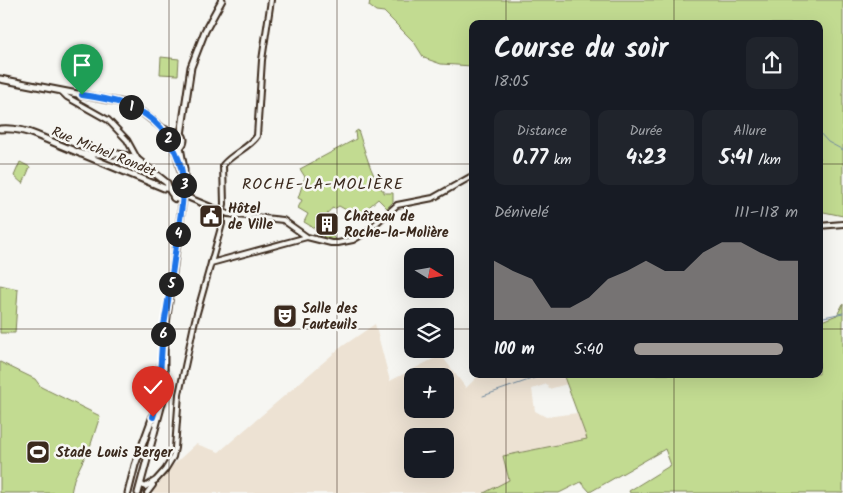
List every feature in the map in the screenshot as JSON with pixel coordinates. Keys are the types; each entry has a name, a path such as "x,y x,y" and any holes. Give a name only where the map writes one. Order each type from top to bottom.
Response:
{"main road":[{"path":"168,139 184,128 191,67 201,40 222,0"},
{"path":"0,79 124,103 143,113 162,128 177,133 184,140 180,147 183,201 164,346 164,396 138,493"},
{"path":"162,128 169,144 177,154 183,177"},
{"name":"Rue Michel Rondet","path":"0,129 18,129 36,135 166,188"},
{"path":"172,148 180,147"},
{"path":"81,154 118,154 138,160 166,183 166,188 172,189 176,194"},
{"path":"129,493 131,480 157,405 164,321 168,304"}],"street":[{"path":"147,493 173,457 179,394 195,320 222,224 224,204 223,165 255,140 258,131 262,60 270,0"},
{"path":"62,92 67,97 108,120 127,140 138,160"},
{"path":"211,263 305,237 331,243 350,241 365,233 397,205 433,198 469,178"},
{"path":"176,194 228,214 283,220 305,237"},
{"path":"823,226 843,224"},
{"path":"140,482 145,487 156,480"}],"shaded area":[{"path":"375,324 390,381 404,374 404,418 454,418 454,372 466,388 476,378 565,378 567,384 549,389 547,384 532,389 535,411 546,417 577,413 588,439 503,456 510,480 484,493 152,493 170,468 196,444 219,452 340,348"},
{"path":"435,358 443,358 451,368 416,368"}],"green space":[{"path":"370,0 843,0 843,216 823,212 823,20 469,20 469,66 441,64 424,58 414,42 384,12 376,11 369,6"},
{"path":"161,57 179,59 178,75 160,74"},
{"path":"358,130 374,176 382,190 384,190 384,193 393,193 393,202 387,208 378,199 356,218 350,216 348,211 339,206 331,209 327,215 325,225 336,241 323,237 324,235 321,234 320,236 318,235 319,231 304,222 308,214 298,208 302,200 298,198 305,177 300,169 356,139 355,132"},
{"path":"20,162 30,167 23,184 14,176"},
{"path":"0,285 18,289 15,333 0,333"},
{"path":"843,304 843,493 630,493 629,491 671,465 665,449 590,492 581,482 559,493 484,493 509,480 503,456 587,439 564,378 823,378 823,320 837,315"},
{"name":"Stade Louis Berger","path":"0,362 35,379 41,387 100,416 91,444 74,479 71,493 0,493"}],"waterway":[{"path":"823,136 828,142 843,150"},
{"path":"823,317 843,313"},
{"path":"483,396 535,378"}],"place":[{"name":"Hôtel de Ville","path":"211,216"},
{"name":"Château de Roche-la-Molière","path":"327,224"},
{"name":"Salle des Fauteuils","path":"285,316"},
{"name":"Stade Louis Berger","path":"38,452"}],"district":[{"name":"ROCHE-LA-MOLIÈRE","path":"323,183"}],"route":[{"path":"82,95 124,103 143,113 162,128 170,146 177,154 183,177 183,201 164,321 159,389 153,417"}]}
